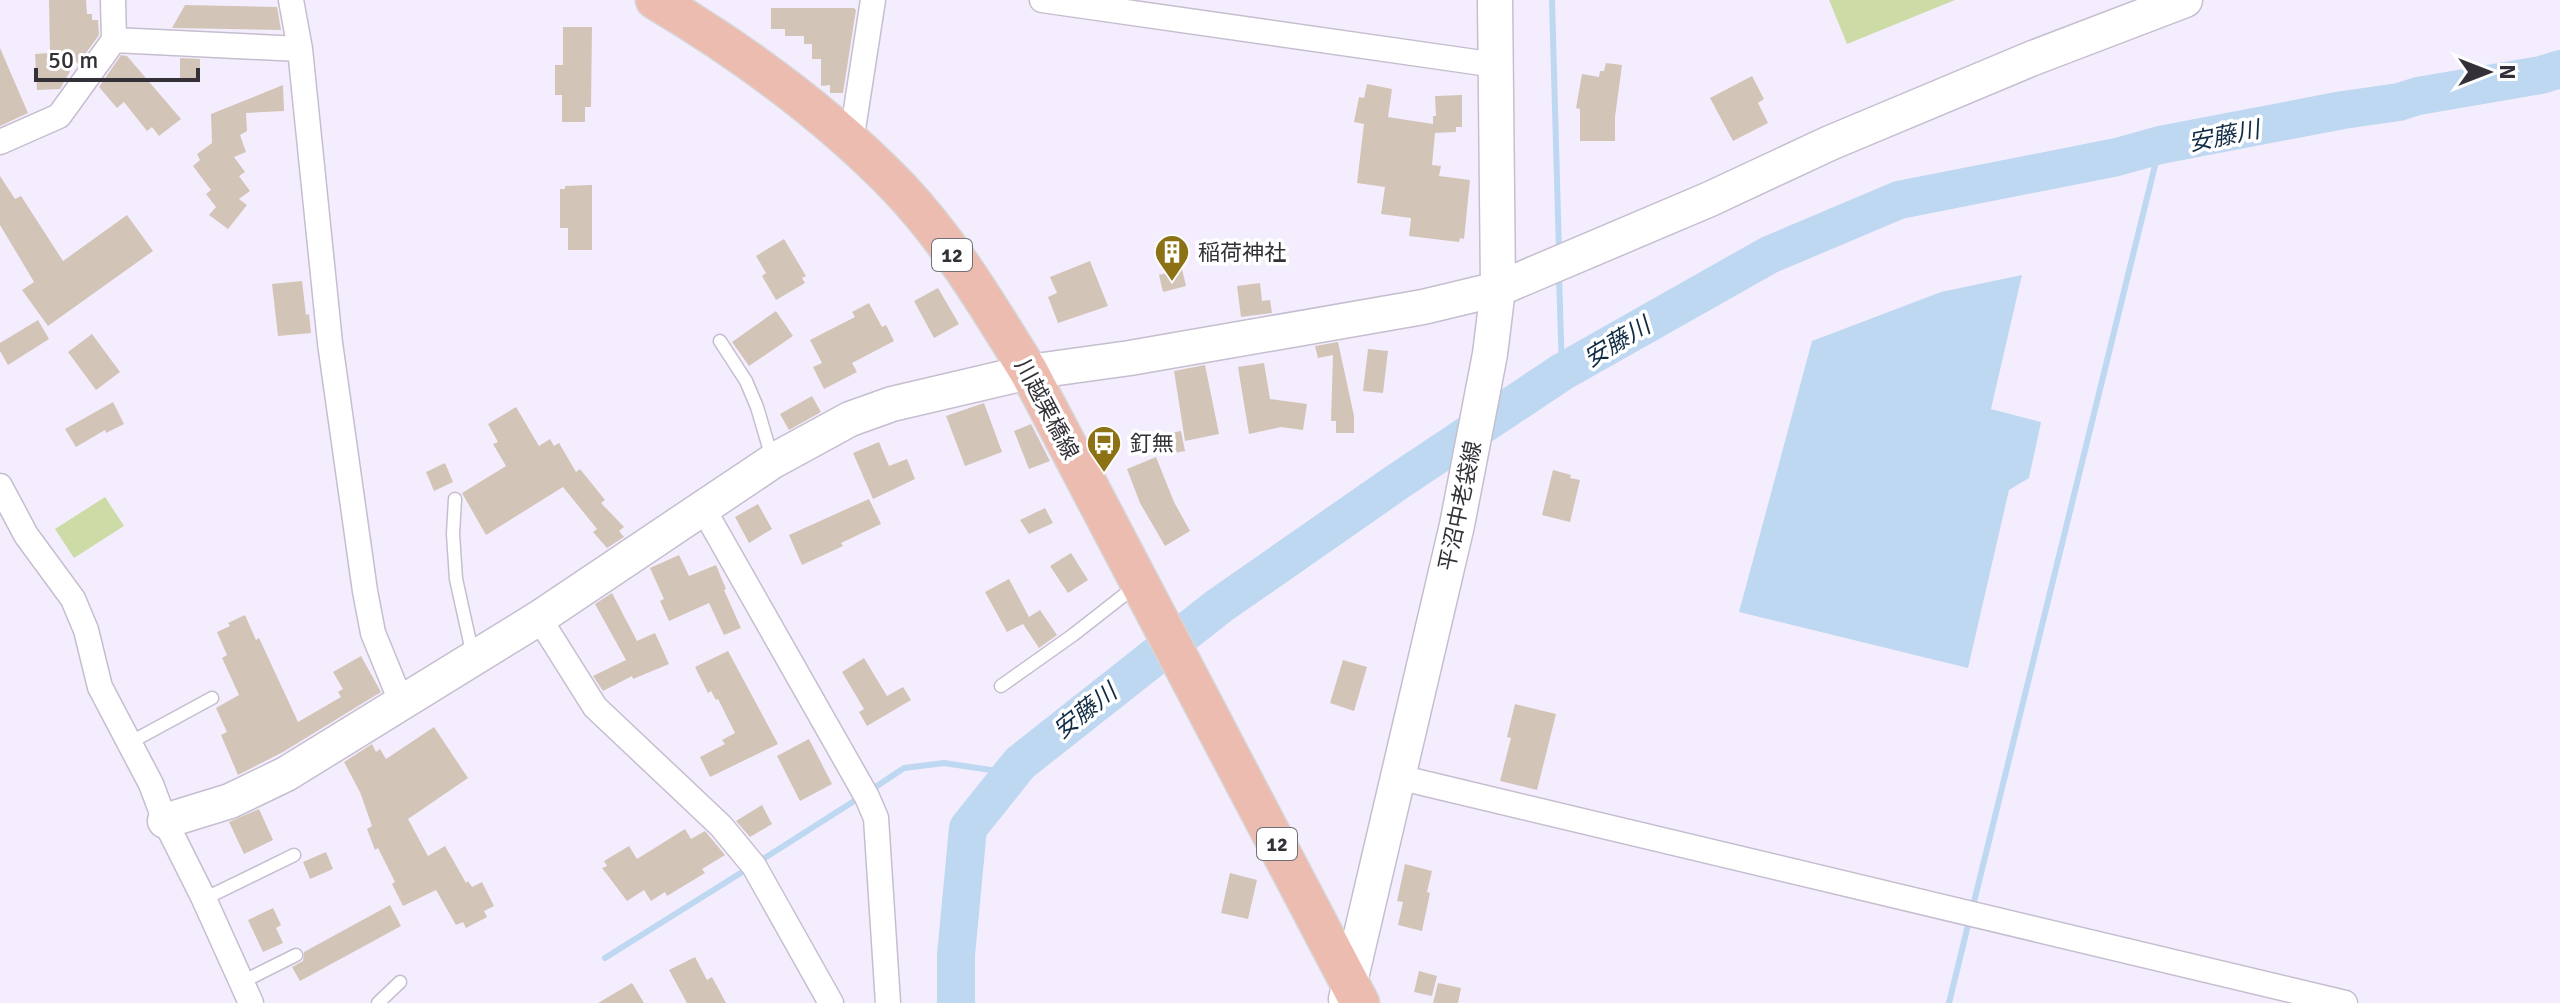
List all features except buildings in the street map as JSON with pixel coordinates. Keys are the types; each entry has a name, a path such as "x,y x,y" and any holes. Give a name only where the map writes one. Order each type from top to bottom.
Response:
{"main road":[{"name":"川越栗橋線","path":"655,0 749,59 796,95 901,190 941,239 1029,372 1194,686 1351,996"}],"street":[{"path":"0,142 59,116 114,40 113,0"},
{"path":"291,0 300,49 330,343 365,591 373,633 402,704"},
{"path":"851,142 873,0"},
{"path":"1042,0 1496,65"},
{"name":"平沼中老袋線","path":"1351,996 1460,511 1489,361 1514,282 1496,65 1495,0"},
{"path":"165,821 230,801 286,774 539,618 773,461 850,419 892,404 1029,372 1130,358 1423,307 1514,282 1710,199 1830,143 2033,58 2185,0"},
{"path":"114,40 300,49"},
{"path":"0,486 26,535 73,599 86,630 100,687 131,742 165,821 247,992"},
{"path":"704,510 876,818 888,1003"},
{"path":"539,618 595,707 721,826 754,866 831,1003"},
{"path":"1398,777 2345,1003"}],"lane":[{"path":"720,341 746,381 773,461"},
{"path":"455,499 453,534 456,579 474,659"},
{"path":"1001,686 1143,590"},
{"path":"131,742 212,698"},
{"path":"204,899 294,855"},
{"path":"247,992 296,955"},
{"path":"378,1003 400,982"}],"green space":[{"path":"1829,0 1955,0 1847,44"},
{"path":"105,497 124,526 74,558 55,529"}],"water":[{"path":"2022,275 1991,409 2041,422 2029,478 2009,490 1968,668 1739,612 1812,341 1941,292"}],"waterway":[{"path":"1552,0 1559,252"},
{"name":"安藤川","path":"956,1003 956,955 968,828 1020,763 1219,606 1562,372 1769,255 1899,200 2117,157 2160,145 2560,69"},
{"path":"1972,910 2160,145"},
{"path":"1559,275 1562,372"},
{"path":"871,790 904,768 944,763 1011,773"},
{"path":"760,861 862,796"},
{"path":"605,958 747,869"},
{"path":"1949,1003 1969,921"}],"place":[{"name":"稲荷神社","path":"1172,283"},
{"name":"釘無","path":"1104,474"}]}
